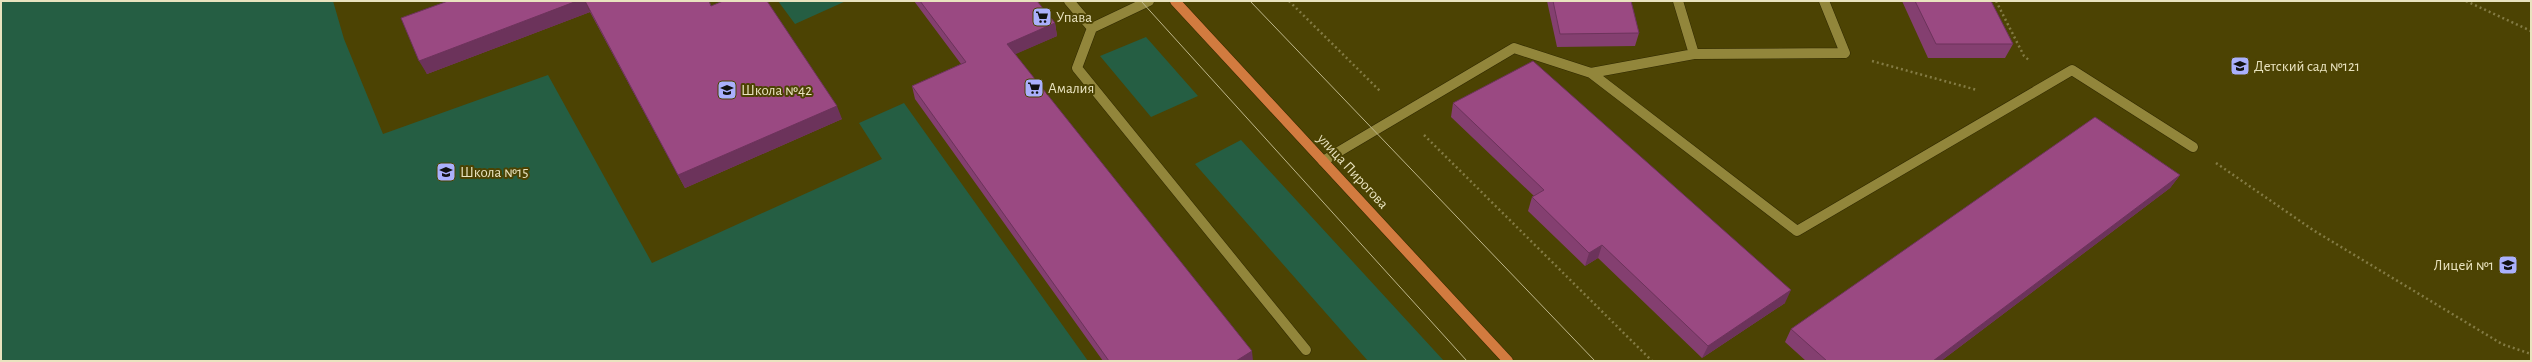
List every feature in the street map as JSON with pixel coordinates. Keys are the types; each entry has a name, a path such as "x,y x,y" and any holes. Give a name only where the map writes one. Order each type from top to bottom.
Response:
{"main road":[{"name":"улица Пирогова","path":"1175,1 1508,361"}],"lane":[{"path":"1069,1 1092,28"},
{"path":"1149,1 1092,28 1077,68 1306,350"},
{"path":"1678,1 1694,54"},
{"path":"1591,73 1694,54 1845,53 1824,1"},
{"path":"1323,161 1514,48 1591,73 1798,232 2017,101 2072,70 2192,147"}],"path":[{"path":"1289,1 1652,361"},
{"path":"1996,1 2024,56 2056,79"},
{"path":"2466,1 2531,31"},
{"path":"1845,53 2017,101"},
{"path":"2192,147 2313,230 2502,344 2531,354"}],"green space":[{"name":"Школа №15","path":"1,1 333,1 344,39 383,134 548,75 652,263 882,159 859,123 904,103 1088,361 1,361"},
{"path":"778,1 846,1 795,24"},
{"path":"1146,37 1198,96 1151,117 1100,56"},
{"path":"1241,140 1444,361 1368,361 1195,164"}],"building":[{"path":"448,1 577,1 419,61 401,18"},
{"name":"Школа №42","path":"585,1 709,1 711,6 723,1 767,1 837,106 678,175"},
{"path":"920,1 1037,1 1055,23 1007,44 1252,351 1236,361 1109,361 912,86 966,62"},
{"path":"1553,1 1631,1 1639,33 1560,34"},
{"path":"1915,1 1991,1 2013,44 1936,44"},
{"path":"1533,61 1791,290 1708,346 1602,245 1589,253 1532,197 1544,190 1453,103"},
{"path":"2095,117 2180,175 1933,361 1827,361 1791,329"}],"tram line":[{"path":"1141,1 1467,361"},
{"path":"1250,1 1595,361"}],"place":[{"name":"Упава","path":"1042,17"},
{"name":"Детский сад №121","path":"2240,66"},
{"name":"Амалия","path":"1034,88"},
{"name":"Школа №42","path":"727,90"},
{"name":"Школа №15","path":"446,172"},
{"name":"Лицей №1","path":"2508,265"}]}
